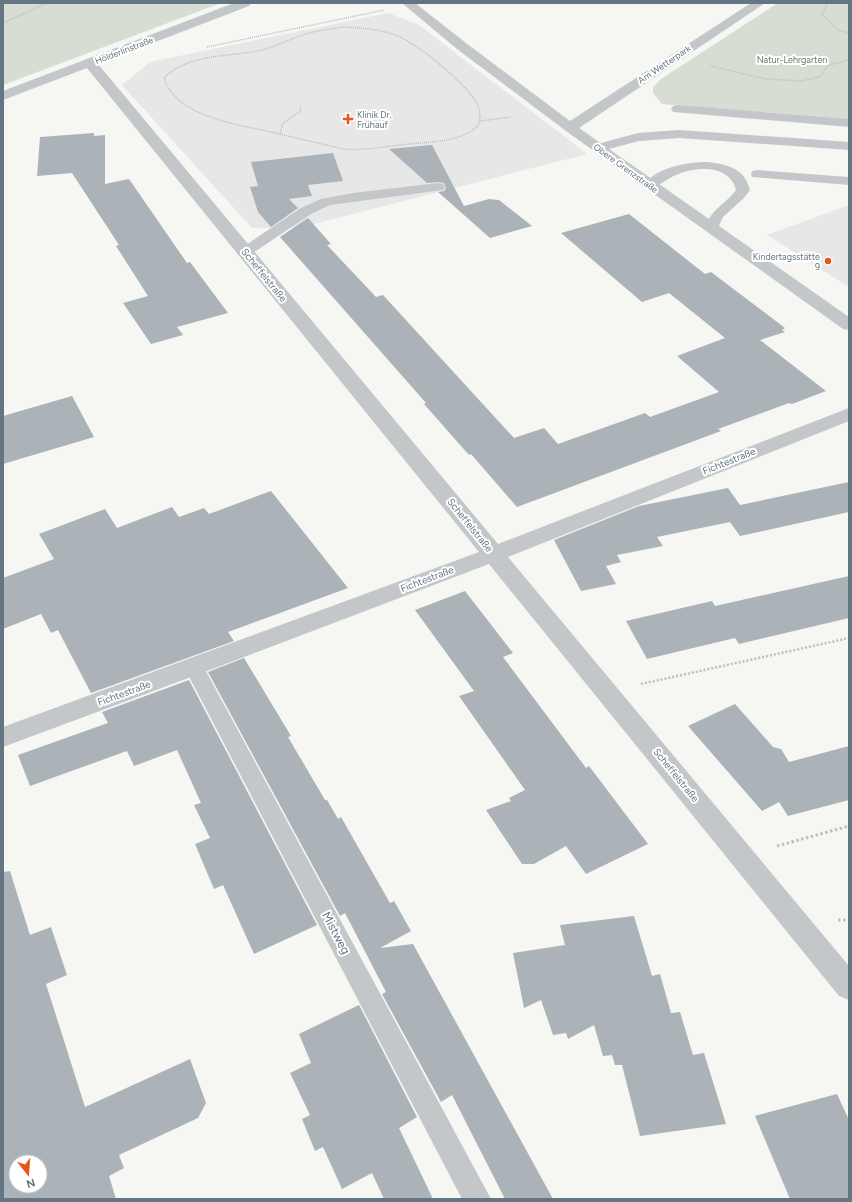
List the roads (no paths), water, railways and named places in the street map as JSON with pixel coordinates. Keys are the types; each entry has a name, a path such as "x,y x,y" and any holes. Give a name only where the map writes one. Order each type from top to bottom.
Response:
{"street":[{"name":"Hölderlinstraße","path":"3,96 245,3"},
{"name":"Am Wetterpark","path":"570,127 669,60 759,3"},
{"name":"Obere Grenzstraße","path":"409,4 464,48 598,148 849,325"},
{"name":"Scheffelstraße","path":"90,63 849,987"},
{"name":"Fichtestraße","path":"3,737 494,554 849,414"}],"lane":[{"path":"677,109 849,123"},
{"path":"598,148 638,137 679,134 849,146"},
{"path":"650,185 670,172 691,166 711,166 730,171 741,180 743,190 740,196 717,214 712,227"},
{"path":"757,174 849,181"},
{"path":"245,252 306,211 326,202 352,197 438,188"},
{"name":"Mistweg","path":"194,667 477,1199"}],"place":[{"name":"Klinik Dr. Frühauf","path":"348,119"},
{"name":"Kindertagsstätte 9","path":"828,261"}],"park label":[{"name":"Natur-Lehrgarten","path":"792,59"}]}
